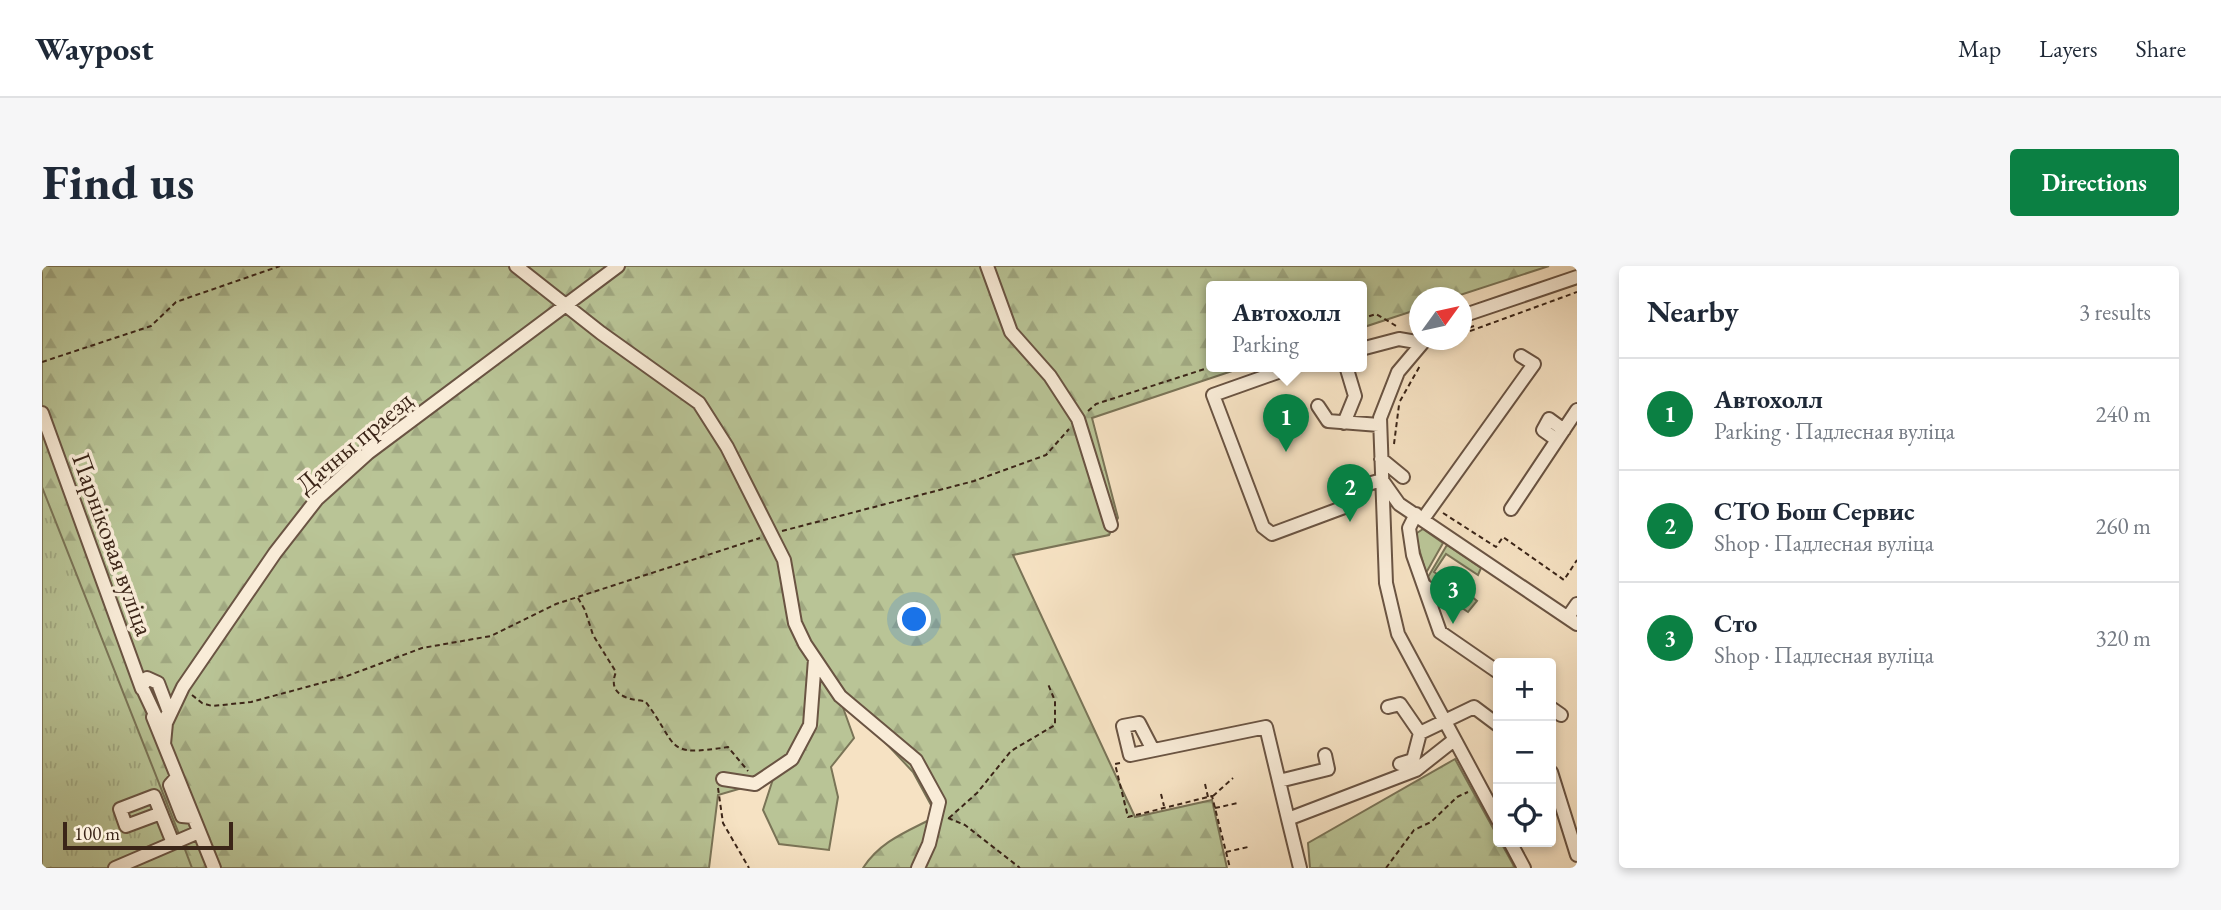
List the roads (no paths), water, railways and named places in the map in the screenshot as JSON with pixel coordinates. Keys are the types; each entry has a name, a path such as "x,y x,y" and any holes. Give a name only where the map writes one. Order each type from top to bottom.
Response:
{"street":[{"path":"516,266 699,403 727,447 784,560 795,623 815,659 840,696 916,760 939,802 929,844 918,868"},
{"name":"Дачны праезд","path":"164,744 169,716 185,685 275,553 325,491 368,453 618,266"},
{"path":"986,266 1012,332 1050,376 1078,419 1111,525"},
{"path":"1472,312 1577,277"},
{"path":"1367,347 1399,339 1409,341"},
{"path":"1420,350 1398,372 1379,425 1386,583 1398,634 1493,811"},
{"path":"1493,668 1440,632 1424,586 1409,528 1423,514 1534,364 1521,356"},
{"path":"1278,372 1213,395 1263,527 1272,534 1350,505 1347,491 1382,480"},
{"path":"1344,423 1354,396 1348,372"},
{"path":"1318,406 1328,421 1379,425"},
{"path":"1511,509 1577,410"},
{"name":"Парніковая вуліца","path":"42,413 153,717"},
{"path":"1381,459 1403,477"},
{"path":"1382,480 1399,504 1423,514 1572,621 1577,604"},
{"path":"1424,586 1443,600"},
{"path":"130,657 153,678 185,685"},
{"path":"723,779 755,784 792,759 810,725 815,659"},
{"path":"142,689 144,680 153,678"},
{"path":"153,678 169,716 162,722 153,717"},
{"path":"1388,707 1400,704 1420,733"},
{"path":"1400,764 1413,760 1420,733 1474,707 1493,721"},
{"path":"153,717 214,868"},
{"path":"1153,750 1266,727 1296,864"},
{"path":"1287,819 1416,770 1454,740"},
{"path":"1279,781 1328,769 1325,755"},
{"path":"1554,784 1577,855"},
{"path":"161,813 173,843"},
{"path":"115,868 140,862 199,832"},
{"path":"1513,847 1524,868"}],"place":[{"name":"Автохолл","path":"1286,452"},
{"name":"СТО Бош Сервис","path":"1350,522"},
{"name":"Сто","path":"1453,624"}]}
